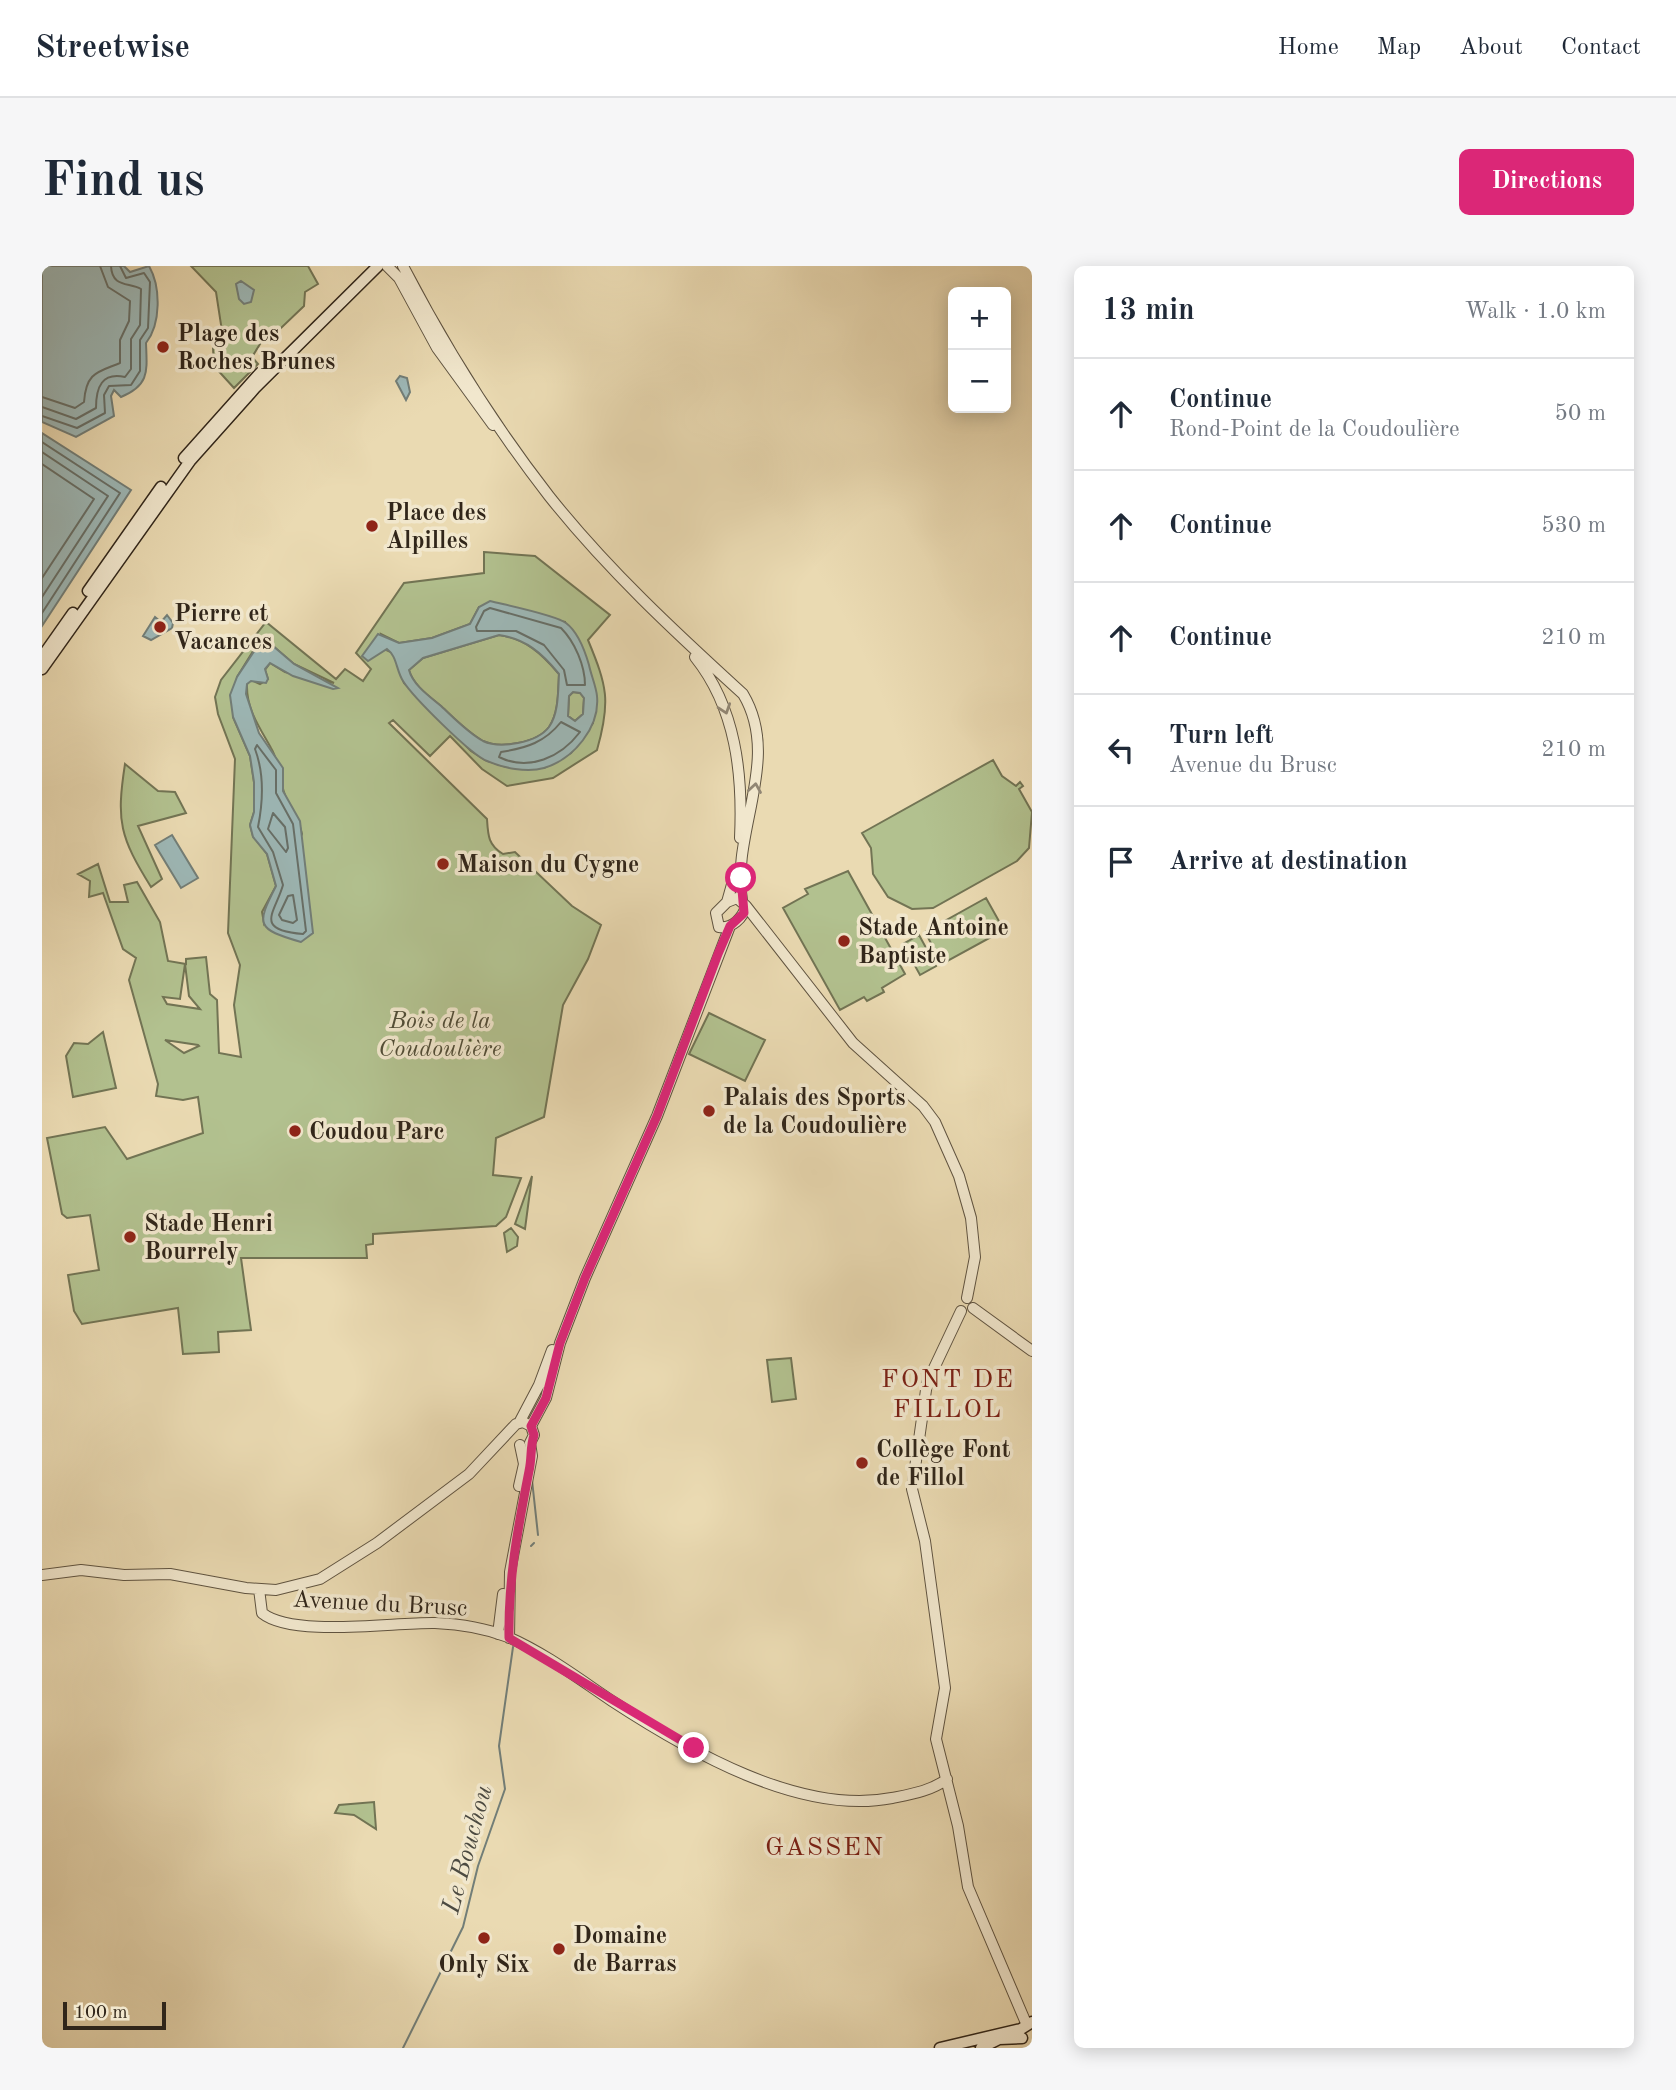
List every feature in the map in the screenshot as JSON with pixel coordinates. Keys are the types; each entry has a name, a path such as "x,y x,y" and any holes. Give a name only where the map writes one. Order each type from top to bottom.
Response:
{"main road":[{"path":"42,657 147,505 201,436 247,385 369,266"},
{"path":"42,669 183,470 255,388 378,266"},
{"path":"942,2048 969,2046 1027,2031"}],"street":[{"path":"259,1589 304,1584 340,1570 469,1474 501,1443 519,1441 534,1435 531,1426 546,1398 560,1343 585,1278 649,1135 729,924 744,903 742,852 757,784 756,721 743,694 675,632 611,567 553,500 454,373 399,278 387,266"},
{"path":"403,266 440,336 509,443"},
{"path":"675,632 724,702 735,744 740,836 735,878 727,902"},
{"path":"761,928 729,924 716,913 734,898 744,903 853,1044 923,1106 935,1122 959,1176 971,1219 975,1257 967,1298"},
{"path":"498,1634 511,1526 524,1464 519,1441 519,1423 540,1385 570,1297 598,1232 649,1135"},
{"path":"961,1311 969,1312 973,1308 973,1301 967,1298 960,1301 961,1311 927,1383 912,1489 925,1541 944,1688 935,1731 968,1887 1027,2031"},
{"path":"973,1308 1032,1351"},
{"path":"519,1423 531,1426"},
{"path":"509,1638 510,1572 532,1456 519,1441"},
{"name":"Avenue du Brusc","path":"42,1575 73,1570 124,1575 170,1574 259,1589 262,1613 267,1617 297,1624 330,1628 434,1623 498,1634 509,1638 658,1729 726,1765 784,1788 821,1797 869,1801 931,1789 947,1779"}],"green space":[{"path":"191,266 308,266 318,284 305,292 304,306 280,329 265,336 252,357 258,364 234,388 214,366 213,348 222,331 216,292"},
{"name":"Bois de la Coudoulière","path":"484,552 535,556 610,615 588,640 605,694 604,719 597,750 553,778 507,786 482,769 450,736 430,756 393,720 389,723 487,819 490,839 498,851 503,854 515,852 572,906 601,925 588,959 563,1005 544,1117 496,1138 493,1175 521,1178 506,1217 496,1226 373,1234 373,1244 366,1245 367,1258 241,1258 251,1330 218,1332 219,1352 183,1354 178,1308 82,1324 74,1311 68,1275 99,1270 90,1215 67,1218 62,1214 47,1138 105,1127 127,1159 203,1133 198,1097 183,1100 156,1096 158,1084 129,980 136,958 123,949 103,893 89,897 90,881 78,874 98,864 110,902 128,902 124,885 137,882 160,922 168,961 186,964 186,959 206,957 210,994 217,1000 219,1053 241,1057 234,1005 240,965 228,933 235,759 218,714 215,697 221,680 266,622 336,679 345,669 363,681 371,669 356,653 404,583 484,573","holes":["479,607 565,622 593,723 571,753 544,768 506,767 485,760 471,751 404,683 393,653 384,649 381,634 399,643 432,638 470,624","273,646 294,664 334,683 285,672 270,663 265,670 268,679 260,684 251,680 247,684 251,710 274,754 285,795 302,834 264,923 262,912 276,886 267,854 253,836 250,825 254,812 254,782 250,756 233,717 237,677 255,648","185,964 189,996 200,1009 167,1004 163,997 180,999","165,1040 199,1046 184,1053"]},
{"path":"499,635 532,648 559,674 556,708 549,727 536,737 518,743 483,741 422,690 409,670 423,658"},
{"path":"573,692 580,693 584,698 583,714 575,721 568,716 569,696"},
{"path":"993,760 1002,776 1016,786 1020,782 1023,786 1019,789 1032,812 1029,848 1017,861 933,908 912,909 888,897 873,874 871,848 862,833"},
{"path":"125,764 158,791 175,792 186,813 138,826 162,879 151,887 133,855 123,828 121,801"},
{"name":"Stade Antoine Baptiste","path":"848,871 905,974 882,988 884,992 867,1001 864,997 840,1010 783,908 808,894 805,889"},
{"path":"986,898 1004,930 942,964 925,932"},
{"path":"919,935 936,966 920,975 903,944"},
{"path":"709,1013 765,1040 745,1081 689,1054"},
{"path":"103,1032 116,1088 73,1097 66,1056 74,1043 88,1044"},
{"path":"532,1176 525,1229 515,1224"},
{"path":"511,1228 518,1237 517,1246 507,1252 504,1233"},
{"path":"791,1358 796,1399 772,1402 767,1360"},
{"path":"374,1802 376,1829 354,1815 335,1813 339,1805"}],"water":[{"path":"42,266 124,266 130,272 149,266 156,284 157,316 146,343 146,369 142,382 121,397 114,390 111,396 114,416 76,437 42,422"},
{"path":"241,281 254,290 251,302 244,304 239,299 236,284"},
{"path":"400,376 407,378 410,392 406,400 396,381"},
{"path":"42,433 131,490 42,626"},
{"path":"490,601 561,620 574,631 580,642 596,688 597,708 583,740 555,764 523,770 487,761 456,737 418,699 403,681 393,655 387,649 368,661 362,656 378,634 399,643 432,638 470,624 479,607","holes":["499,635 533,648 559,674 556,708 549,727 536,737 518,743 483,741 422,690 409,670 423,658","573,692 580,693 584,698 583,714 575,721 568,716 569,696"]},
{"name":"Pierre et Vacances","path":"167,615 173,623 172,628 151,640 143,636 155,617 161,622"},
{"path":"259,644 273,646 294,664 338,688 333,689 293,676 270,663 265,669 268,679 266,683 251,681 247,684 246,694 259,733 283,768 283,791 300,821 313,933 301,942 275,933 264,924 265,909 276,886 267,854 253,837 250,825 254,812 254,782 250,756 233,717 230,695 237,677"},
{"path":"172,835 198,878 181,888 155,845"}],"waterway":[{"name":"Le Bouchou","path":"532,1480 538,1535"},
{"name":"Le Bouchou","path":"531,1546 534,1543"},
{"name":"Le Bouchou","path":"403,2048 463,1927 478,1866 505,1789 499,1746 513,1647"}],"place":[{"name":"Plage des Roches Brunes","path":"163,347"},
{"name":"Place des Alpilles","path":"372,526"},
{"name":"Pierre et Vacances","path":"160,627"},
{"name":"Maison du Cygne","path":"443,864"},
{"name":"Stade Antoine Baptiste","path":"844,941"},
{"name":"Palais des Sports de la Coudoulière","path":"709,1111"},
{"name":"Coudou Parc","path":"295,1131"},
{"name":"Stade Henri Bourrely","path":"130,1237"},
{"name":"Collège Font de Fillol","path":"862,1463"},
{"name":"Only Six","path":"484,1938"},
{"name":"Domaine de Barras","path":"559,1949"}],"district":[{"name":"FONT DE FILLOL","path":"948,1393"},
{"name":"GASSEN","path":"825,1846"}],"route":[{"path":"694,1748 509,1638 510,1572 532,1456 530,1443 534,1432 531,1426 546,1398 560,1343 585,1278 657,1116 718,954 730,926 744,913 746,906 742,900 741,878"}]}
